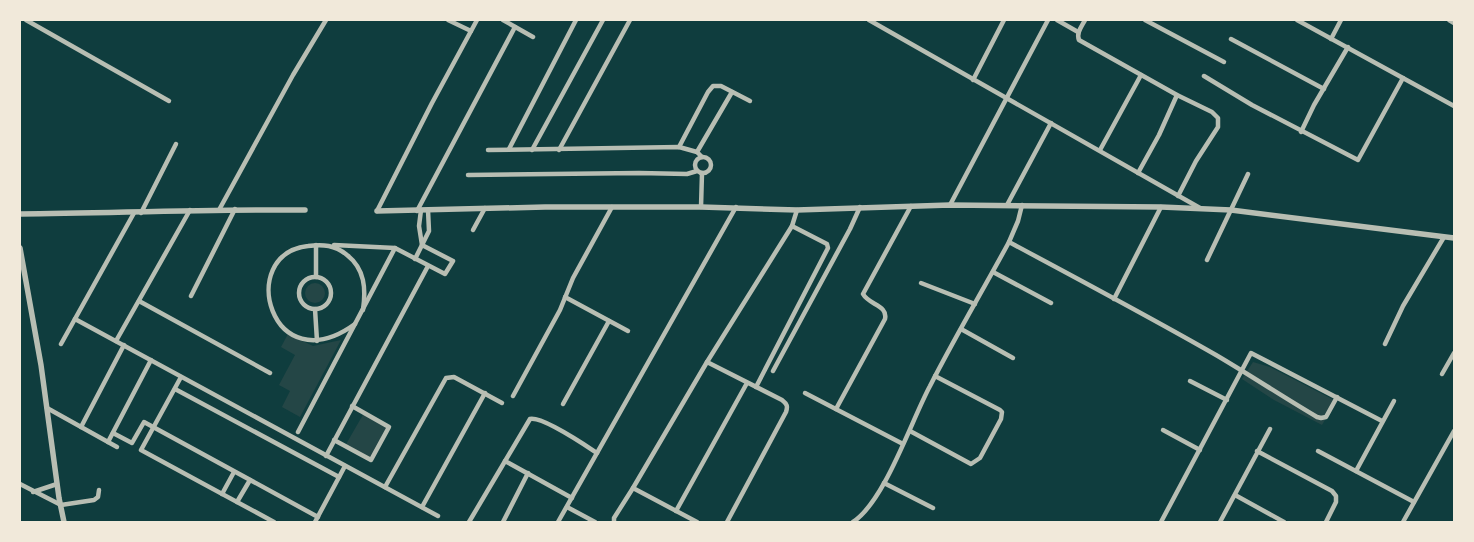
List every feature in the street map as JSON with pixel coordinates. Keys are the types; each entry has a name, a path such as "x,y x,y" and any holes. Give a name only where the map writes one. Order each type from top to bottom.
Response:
{"street":[{"path":"26,20 169,101"},
{"path":"219,210 293,75 326,20"},
{"path":"448,20 471,31"},
{"path":"477,20 377,211 612,207 736,207 797,210 950,205 1161,207 1231,210 1454,238"},
{"path":"503,20 533,37"},
{"path":"509,149 576,20"},
{"path":"532,150 603,20"},
{"path":"559,150 630,20"},
{"path":"869,20 1200,208"},
{"path":"972,80 1004,20"},
{"path":"950,205 1048,20"},
{"path":"1057,20 1078,32"},
{"path":"1086,20 1078,32 1079,40 1177,95 1216,114 1219,122 1218,127 1196,161 1178,196"},
{"path":"1145,20 1224,62"},
{"path":"1297,20 1454,106"},
{"path":"1332,38 1341,20"},
{"path":"1449,20 1454,23"},
{"path":"422,245 419,211 515,27"},
{"path":"1231,39 1324,88"},
{"path":"1301,132 1314,105 1348,47"},
{"path":"1100,150 1141,75"},
{"path":"1204,76 1232,94 1301,132 1358,160 1403,78"},
{"path":"679,147 710,89 716,85 750,101"},
{"path":"697,152 732,92"},
{"path":"1138,173 1159,135 1177,95"},
{"path":"1007,205 1051,124"},
{"path":"61,344 176,144"},
{"path":"468,175 687,174 707,171 710,165 707,158 702,157 697,152 679,147 488,150"},
{"path":"701,207 700,172 695,164 697,159 702,157"},
{"path":"1206,260 1248,174"},
{"path":"853,522 861,517 869,508 884,483 935,376 1009,242 1018,221 1022,205"},
{"path":"836,409 885,319 885,311 864,297 863,294 911,206"},
{"path":"512,396 557,317 573,278 612,207"},
{"path":"558,522 736,207"},
{"path":"773,371 860,207"},
{"path":"1114,299 1161,207"},
{"path":"473,230 485,208"},
{"path":"191,296 235,209"},
{"path":"20,214 137,213 235,209 305,210"},
{"path":"116,341 190,210"},
{"path":"415,259 430,226 428,210"},
{"path":"614,522 614,518 707,362 792,226 797,210"},
{"path":"756,387 828,248 827,244 792,226"},
{"path":"1385,344 1403,306 1444,237"},
{"path":"1009,242 1114,299 1241,371 1283,398 1322,418 1328,414 1337,397"},
{"path":"355,324 331,339 317,341 291,334 280,325 272,313 268,300 268,286 272,272 280,260 290,251 302,246 316,244 395,248 445,274 453,261 422,245"},
{"path":"316,244 316,277"},
{"path":"330,245 353,259 360,270 364,283 365,297 363,310"},
{"path":"20,248 64,522"},
{"path":"298,432 395,248"},
{"path":"326,456 428,266"},
{"path":"993,272 1051,303"},
{"path":"316,277 324,279 328,283 331,292 329,302 315,310 305,306 299,297 298,291 304,281 308,278 316,277"},
{"path":"921,284 975,304"},
{"path":"565,297 628,331"},
{"path":"139,301 270,373"},
{"path":"315,310 317,341"},
{"path":"75,319 438,516"},
{"path":"563,404 609,320"},
{"path":"961,329 1013,358"},
{"path":"81,427 124,345"},
{"path":"1162,522 1251,353 1382,421"},
{"path":"1442,374 1454,353"},
{"path":"108,442 151,360"},
{"path":"707,362 782,400 788,407 728,522"},
{"path":"910,431 971,464 980,458 1001,419 1002,412 1000,410 935,376"},
{"path":"182,377 141,450 274,522"},
{"path":"385,487 446,378 454,377 502,403"},
{"path":"1190,381 1227,400"},
{"path":"676,511 747,383"},
{"path":"175,389 339,477"},
{"path":"422,507 485,393"},
{"path":"805,393 903,444"},
{"path":"1356,471 1394,401"},
{"path":"334,440 371,460 389,427 352,406"},
{"path":"47,408 117,447"},
{"path":"469,522 527,422 532,418 546,422 598,453"},
{"path":"113,434 132,443 144,422 250,480 316,520 345,466"},
{"path":"1220,522 1270,429"},
{"path":"1164,430 1200,450"},
{"path":"1403,522 1454,431"},
{"path":"1257,451 1332,491 1336,496 1336,502 1326,522"},
{"path":"1318,451 1414,502"},
{"path":"505,461 572,498"},
{"path":"222,494 234,472"},
{"path":"503,522 528,474"},
{"path":"237,502 250,480"},
{"path":"884,483 933,508"},
{"path":"20,484 61,505 94,500 98,497 99,490"},
{"path":"33,492 57,484"},
{"path":"633,488 697,522"},
{"path":"1236,495 1284,522"},
{"path":"567,507 595,522"}],"shaded area":[{"path":"315,283 322,286 325,293 322,300 315,303 308,300 305,293 308,286"},
{"path":"288,334 313,346 341,340 300,417 282,407 290,391 279,385 295,355 281,347"},
{"path":"1253,362 1270,367 1336,401 1322,425 1274,400 1242,379"},
{"path":"364,413 389,427 371,460 345,446"}]}
